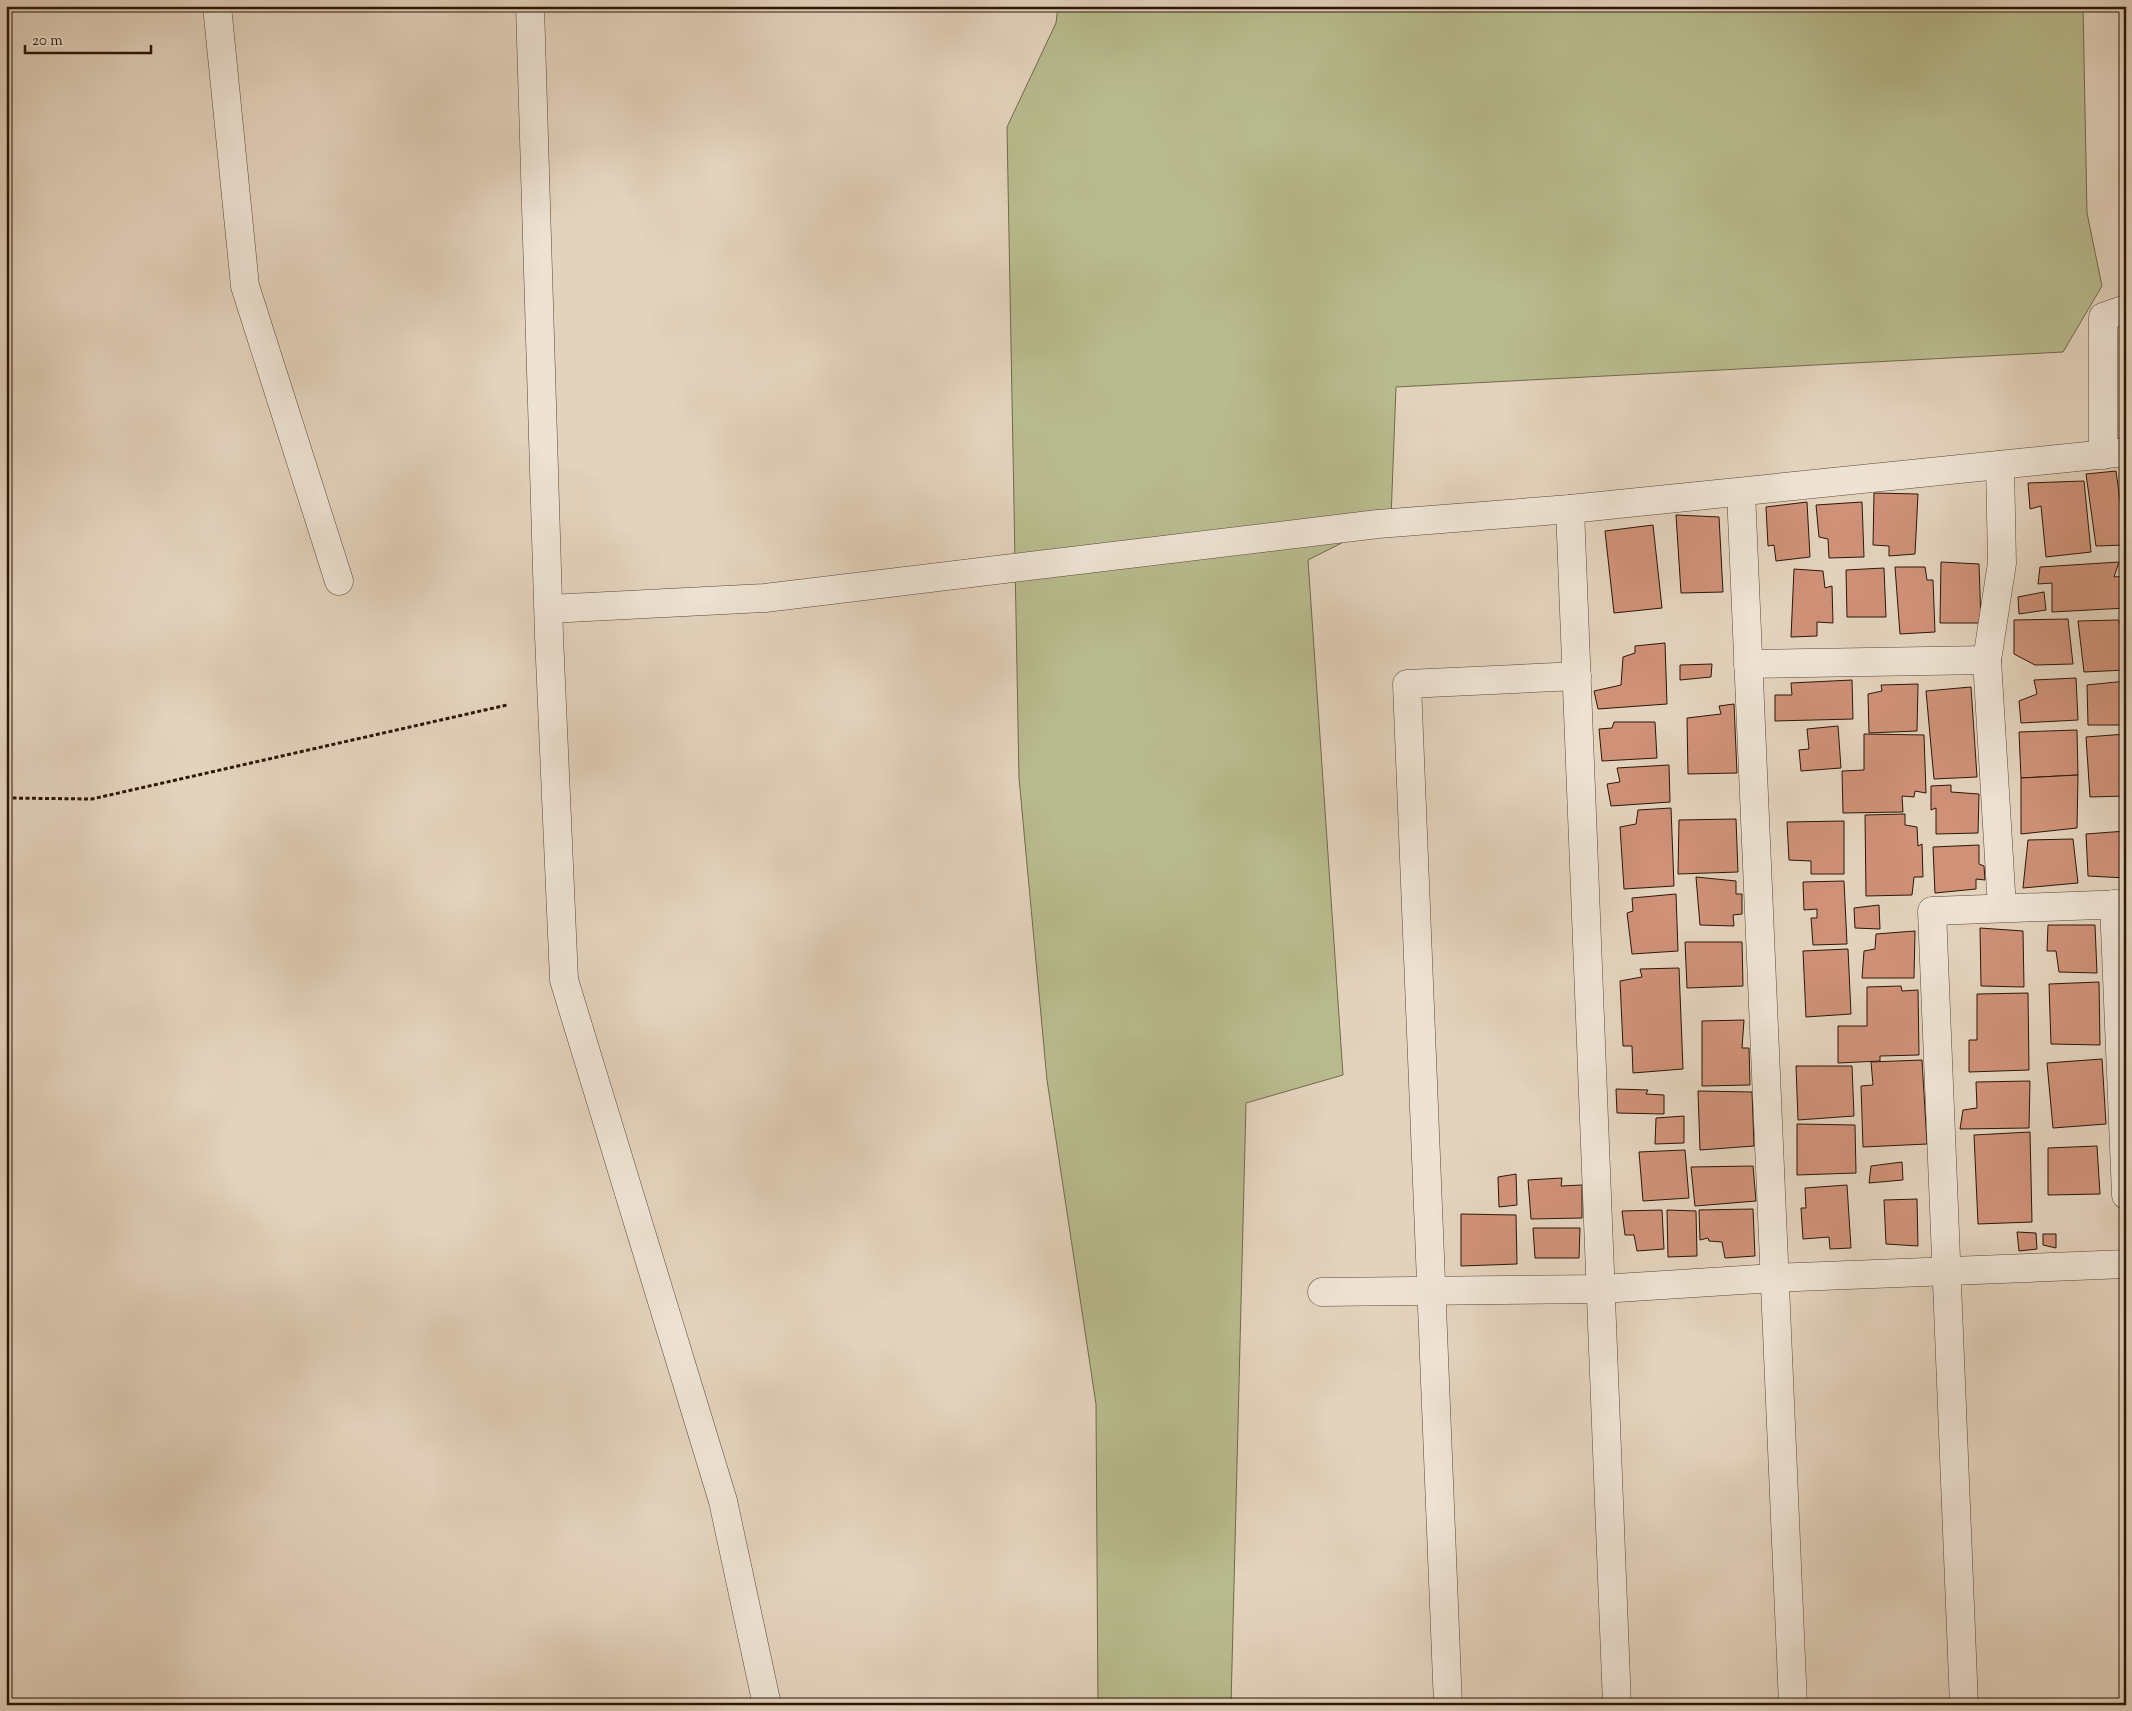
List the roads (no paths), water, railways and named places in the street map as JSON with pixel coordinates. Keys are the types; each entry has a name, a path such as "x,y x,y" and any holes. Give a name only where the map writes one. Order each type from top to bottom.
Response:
{"street":[{"path":"217,6 245,286 339,581"},
{"path":"530,6 549,609 564,980 723,1502 767,1705"},
{"path":"549,609 765,598 1378,524 1570,509 2114,454 2103,317 2126,309"},
{"path":"2000,465 2002,563 1987,660 2002,908"},
{"path":"1741,492 1793,1705"},
{"path":"1570,509 1617,1705"},
{"path":"1748,664 1987,660"},
{"path":"1448,1705 1407,684 1577,676"},
{"path":"1964,1705 1932,910 2120,904 2126,1195"},
{"path":"1322,1292 1601,1289 1774,1278 2126,1264"}]}
